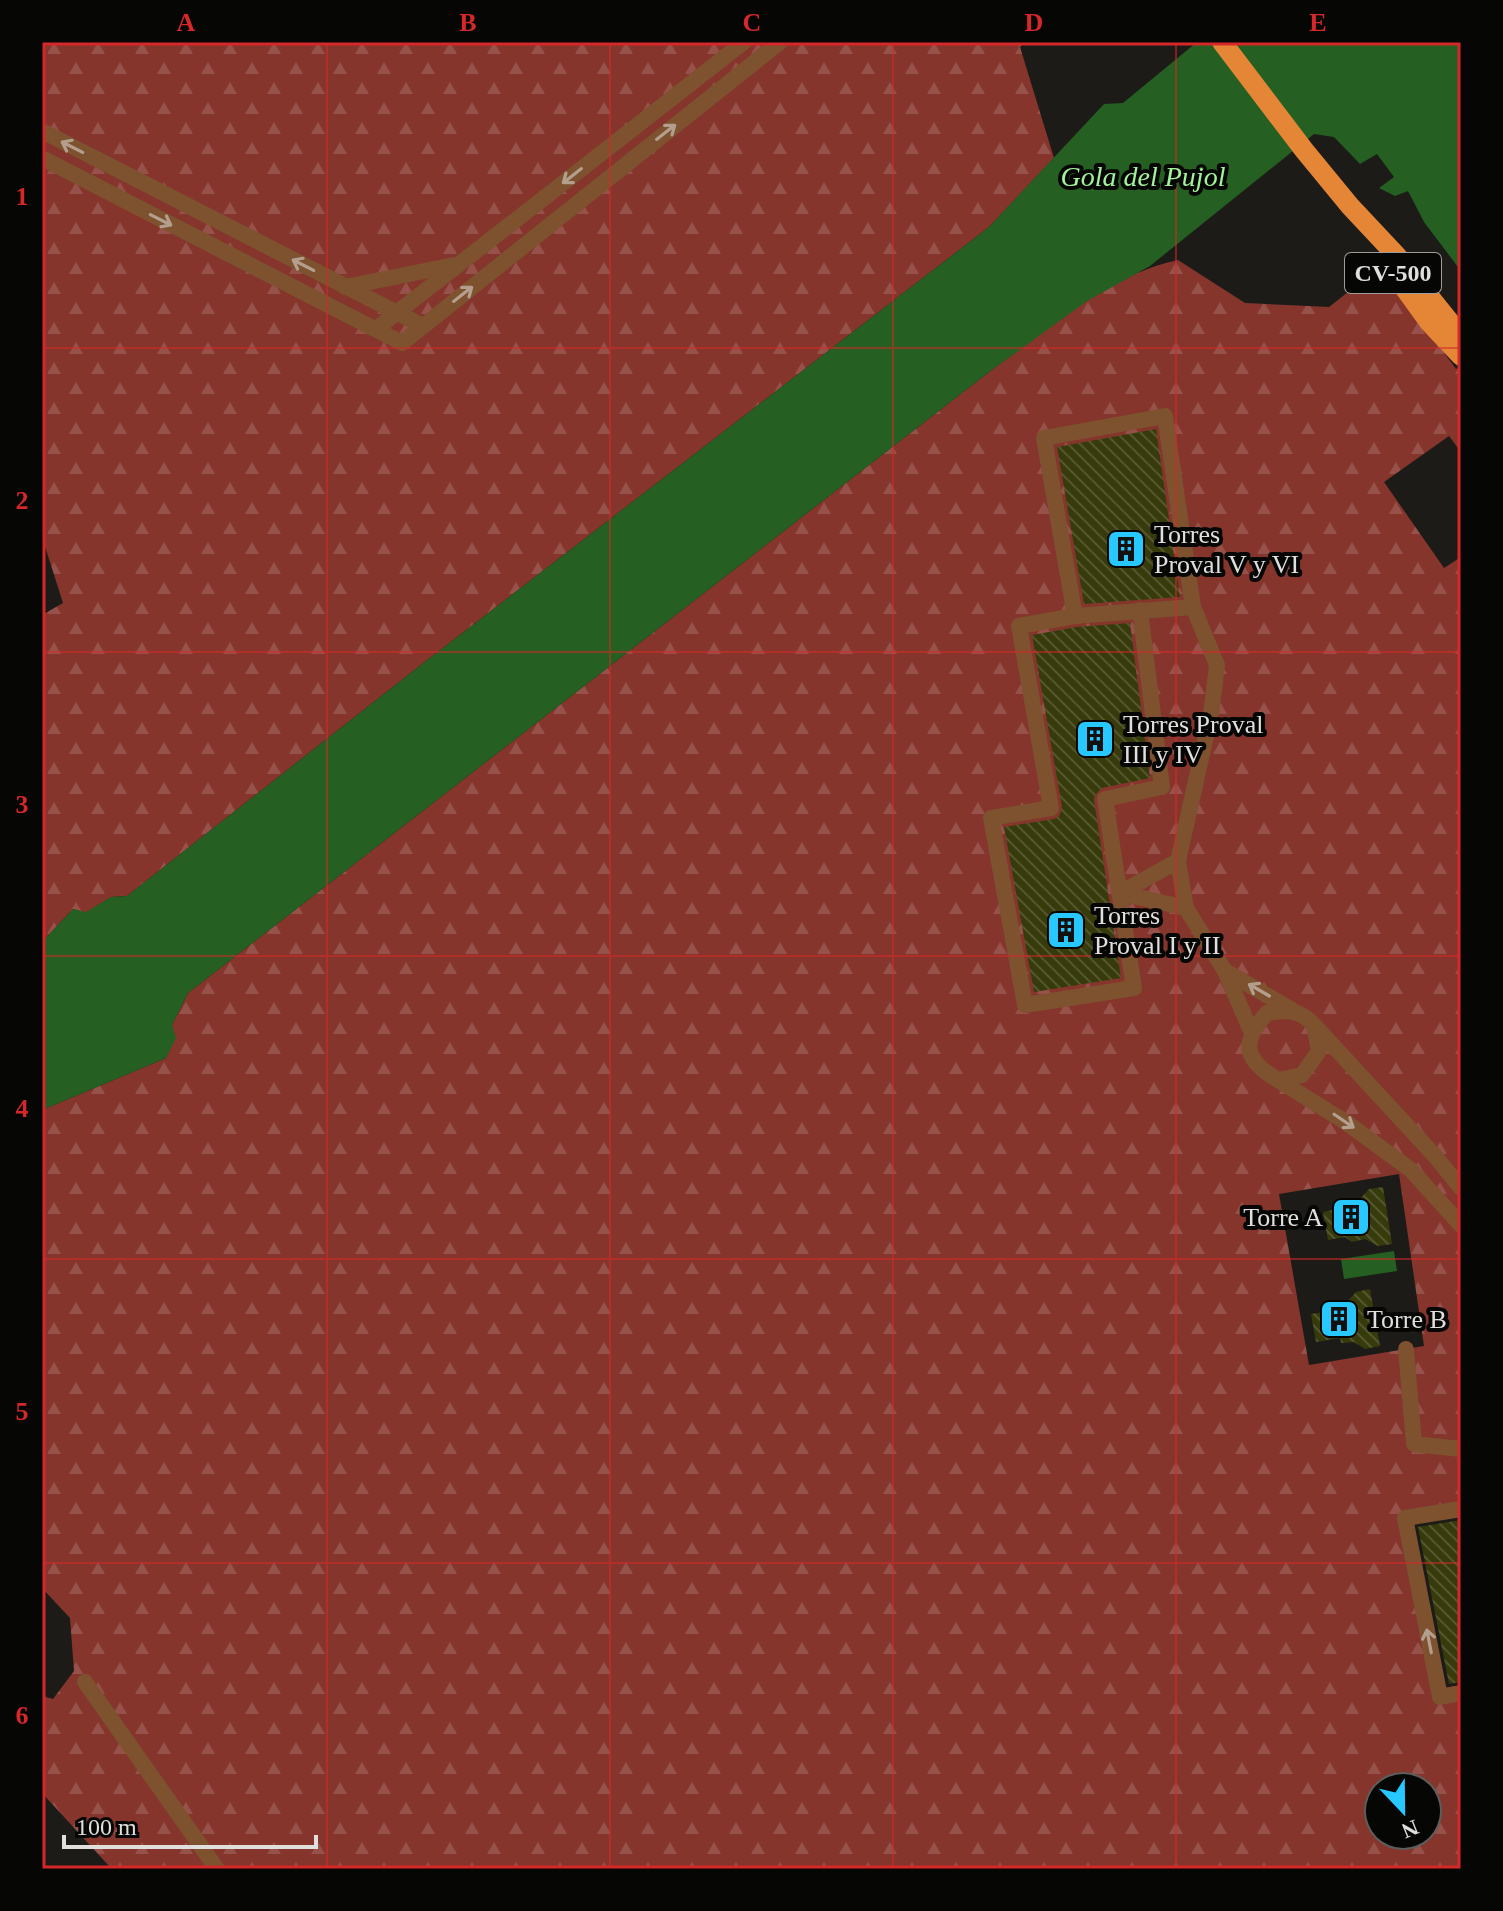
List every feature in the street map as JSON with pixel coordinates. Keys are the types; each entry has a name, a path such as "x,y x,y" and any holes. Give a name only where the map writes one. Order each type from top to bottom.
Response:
{"main road":[{"name":"CV-500","path":"1222,42 1304,150 1396,255 1461,336"},
{"name":"CV-500","path":"1350,206 1390,269 1429,322 1461,356"}],"street":[{"path":"376,329 744,42"},
{"path":"42,158 402,343 780,42"},
{"path":"42,131 423,326"},
{"path":"345,287 460,263"},
{"path":"1075,616 1044,438 1165,416 1193,607 1217,665 1211,714 1178,861 1186,908 1225,971 1251,1031 1249,1051 1257,1068 1347,1123 1411,1170 1461,1225"},
{"path":"1140,610 1162,787 1105,799 1134,988 1025,1005 991,818 1051,808 1019,626 1075,616 1140,610 1193,607"},
{"path":"1120,893 1178,861"},
{"path":"1120,893 1186,908"},
{"path":"1225,971 1305,1016 1461,1188"},
{"path":"1251,1031 1267,1013 1292,1010"},
{"path":"1278,1080 1302,1075 1319,1051 1314,1025"},
{"path":"1406,1349 1414,1444 1461,1449"},
{"path":"1461,1509 1405,1518 1440,1697 1461,1693"},
{"path":"85,1682 217,1869"}],"green space":[{"path":"42,42 1025,42 1020,47 1054,158 989,227 127,896 111,897 86,913 73,909 42,942 42,615 63,603 42,537"},
{"path":"1178,260 1245,303 1329,307 1381,266 1456,369 1461,366 1461,452 1449,436 1384,482 1444,568 1461,557 1461,1515 1413,1523 1443,1688 1461,1685 1461,1869 110,1867 42,1793 42,1696 53,1699 74,1671 70,1618 42,1588 42,1110 166,1058 172,1025 188,993 989,372 1079,306 1127,278","holes":["1399,1174 1424,1346 1309,1365 1279,1194"]}],"water":[{"name":"Gola del Pujol","path":"1197,42 1461,42 1461,271 1424,222 1408,191 1395,196 1379,188 1394,177 1377,154 1360,164 1334,137 1314,134 1150,266 1087,301 989,372 188,993 172,1025 176,1038 166,1058 42,1110 42,942 73,909 86,912 111,897 127,896 989,227 1104,104 1123,103"},
{"path":"1394,1251 1397,1271 1344,1279 1341,1259"}],"building":[{"name":"Torres Proval V y VI","path":"1156,429 1180,597 1084,604 1057,447"},
{"path":"1130,623 1150,778 1102,788 1094,800 1121,978 1034,992 1004,827 1054,819 1059,816 1062,807 1032,635 1076,627"},
{"name":"Torre A","path":"1383,1187 1392,1244 1378,1246 1365,1239 1352,1242 1345,1237 1328,1240 1323,1212 1347,1207 1346,1202 1358,1201 1369,1189"},
{"name":"Torre B","path":"1370,1289 1380,1346 1365,1349 1354,1342 1341,1343 1340,1338 1316,1342 1311,1314 1336,1310 1335,1305 1346,1303 1356,1292"},
{"path":"1461,1520 1461,1682 1449,1684 1418,1527"}],"place":[{"name":"Torres Proval V y VI","path":"1126,549"},
{"name":"Torres Proval III y IV","path":"1095,739"},
{"name":"Torres Proval I y II","path":"1066,930"},
{"name":"Torre A","path":"1351,1217"},
{"name":"Torre B","path":"1339,1319"}]}
